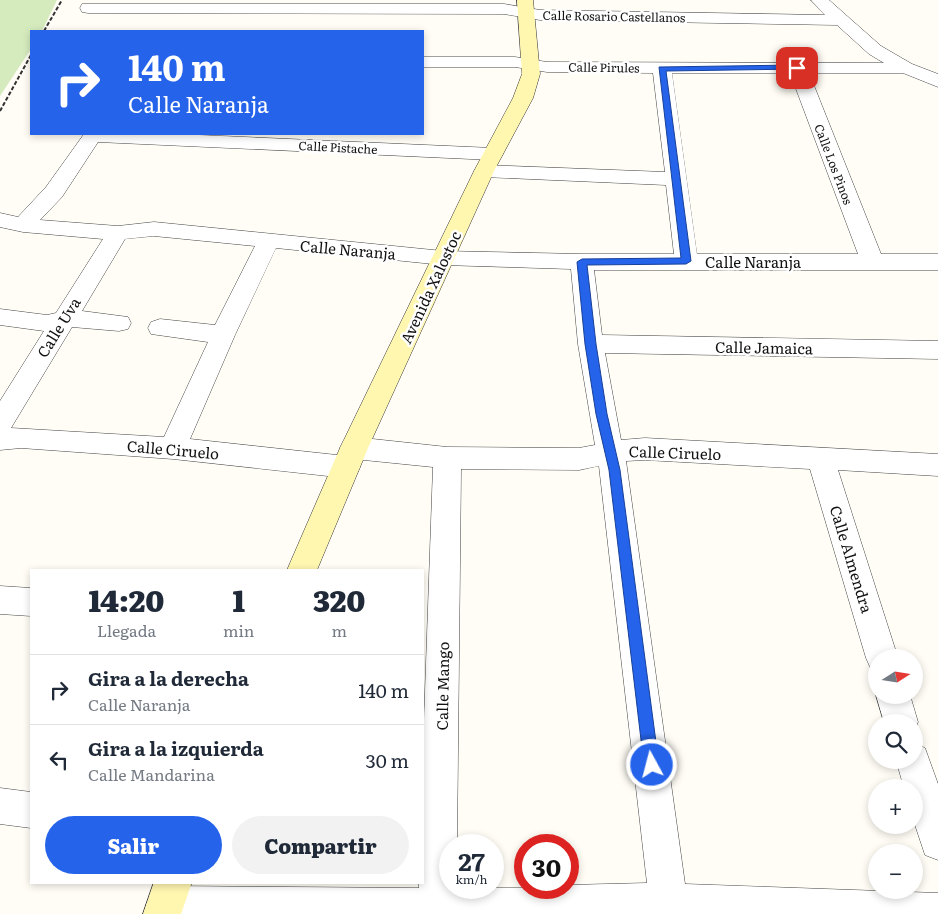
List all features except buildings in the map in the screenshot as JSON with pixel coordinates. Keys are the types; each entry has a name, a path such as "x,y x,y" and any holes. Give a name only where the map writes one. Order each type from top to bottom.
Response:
{"street":[{"path":"820,0 839,20 875,50 906,68 936,78"},
{"name":"Calle Rosario Castellanos","path":"88,8 494,9 525,6 540,15 839,20"},
{"name":"Avenida Xalostoc","path":"302,569 350,457 443,258 523,98 530,74 525,6"},
{"name":"Calle Pirules","path":"424,62 515,62 547,67 906,68"},
{"path":"662,68 686,261"},
{"name":"Calle Los Pinos","path":"797,68 872,261"},
{"path":"23,225 54,192 94,135"},
{"name":"Calle Pistache","path":"94,135 489,163 676,179"},
{"name":"Calle Naranja","path":"0,220 23,225 118,233 154,230 443,258 582,262 938,262"},
{"name":"Calle Uva","path":"0,423 62,320 118,233"},
{"path":"173,448 223,335 268,242"},
{"path":"582,262 590,344 614,470 669,908"},
{"path":"0,317 47,323 62,320 119,323"},
{"path":"160,328 223,335"},
{"name":"Calle Jamaica","path":"590,344 938,350"},
{"name":"Calle Ciruelo","path":"0,439 21,438 350,457 579,459 597,457 610,452 645,449 938,465"},
{"name":"Calle Mango","path":"437,911 447,458"},
{"name":"Calle Almendra","path":"821,460 879,649"},
{"path":"0,600 30,602"},
{"path":"916,769 938,842"},
{"path":"0,806 30,810"},
{"path":"167,900 437,911 669,908 938,912"}],"path":[{"path":"45,30 62,0"},
{"path":"0,111 30,57"}],"green space":[{"path":"0,0 57,0 42,30 30,30 30,51 0,96"}],"route":[{"path":"652,765 614,470 590,344 582,262 686,261 662,68 797,68"}]}
